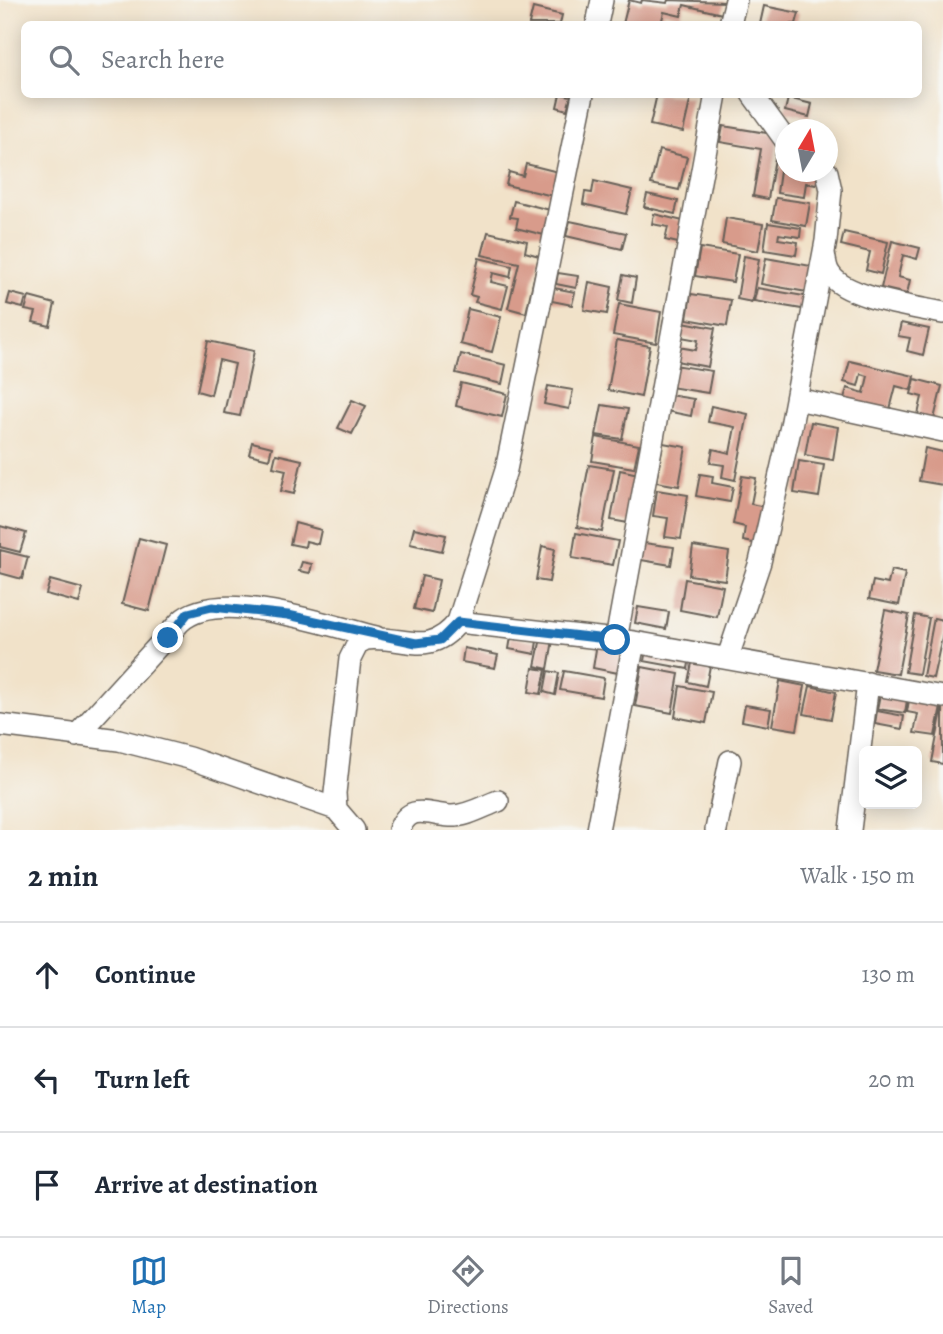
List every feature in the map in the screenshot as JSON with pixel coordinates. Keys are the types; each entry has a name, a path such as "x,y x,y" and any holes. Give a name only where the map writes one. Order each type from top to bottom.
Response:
{"street":[{"path":"598,21 602,0"},
{"path":"731,21 736,0"},
{"path":"76,736 180,622 198,610 234,607 288,615 378,637 430,643 449,634 458,622 506,470 582,98"},
{"path":"598,830 625,641 715,98"},
{"path":"755,98 775,126"},
{"path":"728,657 760,562 797,399 824,253 831,190 829,182"},
{"path":"824,253 830,274 842,285 860,293 943,313"},
{"path":"797,399 943,431"},
{"path":"458,622 625,641 728,657 943,697"},
{"path":"336,809 336,784 350,659 358,643 378,637"},
{"path":"850,830 868,683"},
{"path":"0,725 119,740 189,758 336,809 354,830"},
{"path":"716,830 730,761"},
{"path":"399,830 408,815 417,810 450,816 498,801"}],"building":[{"path":"629,0 641,3 642,0 667,3 668,0 725,2 722,14 684,5 681,16 664,12 662,21 624,21"},
{"path":"764,6 799,13 797,21 761,21"},
{"path":"533,8 562,15 561,21 530,21"},
{"path":"559,98 570,98 567,110 557,107"},
{"path":"656,98 691,98 683,132 650,125"},
{"path":"788,98 812,104 809,117 785,111"},
{"path":"723,126 775,134 775,158 768,199 753,196 761,149 720,142"},
{"path":"659,150 687,157 679,190 651,184"},
{"path":"526,164 558,172 553,196 506,185 509,172 523,176"},
{"path":"594,181 632,190 626,214 583,204 585,192 592,193"},
{"path":"779,182 817,182 816,185 806,183 804,197 777,193"},
{"path":"647,194 678,201 675,214 644,207"},
{"path":"776,198 810,203 806,226 772,220"},
{"path":"514,201 550,210 544,235 516,228 518,218 510,217"},
{"path":"654,214 683,221 678,243 665,240 668,227 652,224"},
{"path":"726,218 763,224 758,251 722,244"},
{"path":"570,221 626,233 622,249 566,236"},
{"path":"768,223 801,228 800,237 779,234 778,239 798,242 796,255 764,250"},
{"path":"488,232 527,241 525,252 539,256 526,313 508,308 519,263 482,255"},
{"path":"844,232 888,242 881,274 866,270 870,252 841,245"},
{"path":"892,241 920,248 917,259 903,255 898,277 910,280 907,294 881,288"},
{"path":"700,248 738,254 733,282 695,276"},
{"path":"744,256 759,259 752,302 737,299"},
{"path":"479,258 512,266 510,277 493,273 491,282 508,286 502,309 475,302 477,297 470,295"},
{"path":"766,258 811,266 807,292 761,284"},
{"path":"558,273 578,276 576,288 556,284"},
{"path":"623,275 636,278 632,303 618,300"},
{"path":"589,282 612,287 607,314 584,310"},
{"path":"554,288 575,292 572,305 552,301"},
{"path":"757,288 810,297 808,310 754,301"},
{"path":"10,293 26,297 23,308 7,304"},
{"path":"691,294 731,300 727,326 687,319"},
{"path":"29,297 55,304 50,326 33,322 36,312 25,310"},
{"path":"619,304 661,312 656,343 613,335"},
{"path":"468,309 501,317 492,352 460,344"},
{"path":"683,322 715,328 708,367 676,361 678,347 696,350 698,340 681,337"},
{"path":"901,323 929,329 923,355 907,351 910,338 898,336"},
{"path":"617,340 650,346 641,397 608,390"},
{"path":"208,341 254,351 240,416 224,413 235,364 219,360 211,395 197,391"},
{"path":"461,354 506,365 502,384 456,373"},
{"path":"850,361 914,376 911,390 896,386 889,413 843,402 847,388 864,393 868,376 861,374 858,386 844,382"},
{"path":"674,365 712,371 708,393 670,387"},
{"path":"915,379 942,386 933,423 917,419 922,397 911,394"},
{"path":"461,383 507,394 502,417 456,406"},
{"path":"548,386 573,390 569,409 544,404"},
{"path":"669,395 694,399 691,416 666,411"},
{"path":"352,400 366,406 352,434 338,428"},
{"path":"602,405 628,409 622,439 596,435"},
{"path":"711,406 748,414 735,480 722,477 724,465 710,463 713,449 730,453 735,427 708,422"},
{"path":"811,422 838,427 833,460 805,455"},
{"path":"596,437 639,445 634,468 592,461"},
{"path":"252,442 272,447 269,459 249,454"},
{"path":"663,443 686,447 679,486 656,482"},
{"path":"925,448 943,452 943,485 919,481"},
{"path":"276,454 302,460 294,494 281,491 286,470 273,467"},
{"path":"799,461 824,465 819,497 794,493"},
{"path":"589,465 614,469 602,532 577,527"},
{"path":"620,470 643,475 634,524 611,520"},
{"path":"700,474 713,476 712,483 733,487 730,502 696,496"},
{"path":"742,476 756,478 751,504 765,507 758,544 743,541 745,527 733,524"},
{"path":"657,490 688,495 681,539 665,537 668,518 653,516"},
{"path":"295,523 321,530 318,544 306,541 305,547 290,544"},
{"path":"0,526 26,533 20,552 0,547"},
{"path":"414,528 446,535 442,551 410,544"},
{"path":"576,533 618,541 613,565 572,558"},
{"path":"139,538 166,545 149,611 122,604"},
{"path":"644,543 674,547 671,565 641,560"},
{"path":"542,546 555,549 549,582 536,580"},
{"path":"693,546 729,552 725,580 689,575"},
{"path":"0,550 28,557 22,579 0,573"},
{"path":"302,562 312,564 310,573 299,571"},
{"path":"891,570 905,573 899,605 869,599 873,581 888,584"},
{"path":"422,576 439,580 432,613 414,609"},
{"path":"685,579 723,586 717,617 680,610"},
{"path":"50,580 83,589 79,603 46,594"},
{"path":"638,607 669,612 666,629 635,623"},
{"path":"885,610 909,615 898,674 873,670"},
{"path":"915,615 929,618 919,674 905,672"},
{"path":"934,618 943,620 943,633 933,678 923,676"},
{"path":"511,637 537,641 535,654 509,649"},
{"path":"541,638 553,640 548,669 535,666"},
{"path":"597,643 623,648 618,673 593,668"},
{"path":"464,648 498,655 495,668 462,662"},
{"path":"646,648 690,657 688,669 644,661"},
{"path":"693,658 711,661 706,686 688,682"},
{"path":"642,667 679,674 672,713 635,706"},
{"path":"533,668 546,670 541,694 529,692"},
{"path":"548,671 559,673 555,695 544,692"},
{"path":"564,671 604,678 601,697 560,690"},
{"path":"780,681 805,686 797,730 772,726"},
{"path":"680,686 712,692 706,723 675,717"},
{"path":"810,686 836,692 831,719 804,714"},
{"path":"880,695 907,700 905,713 877,709"},
{"path":"909,700 941,706 935,736 914,733 918,714 907,712"},
{"path":"745,705 771,709 768,726 742,721"},
{"path":"943,710 943,764 932,762"},
{"path":"877,711 904,716 902,729 875,724"}],"route":[{"path":"168,638 188,613 212,607 234,607 288,615 378,637 416,643 440,640 449,634 458,622 615,640"}]}
